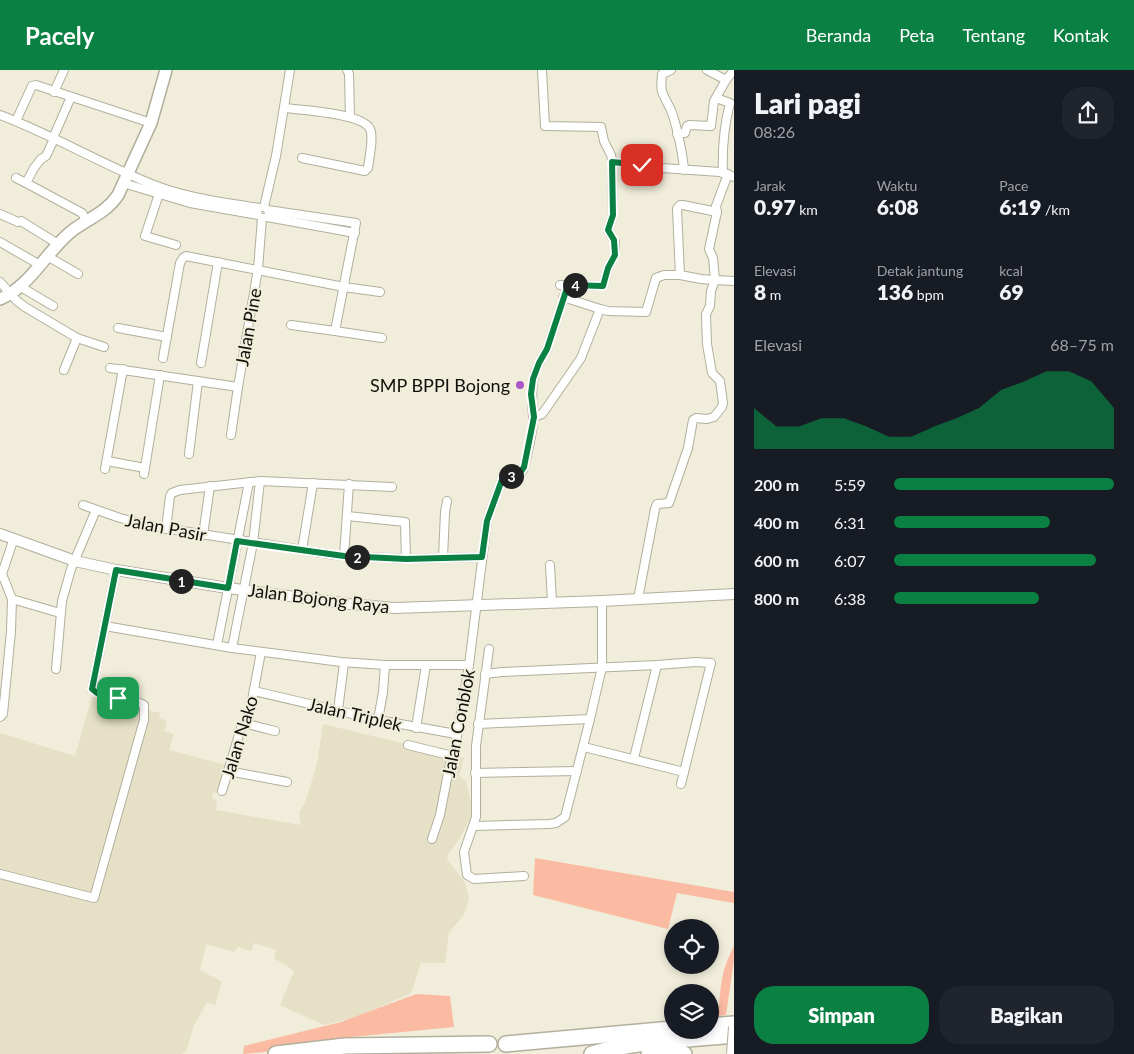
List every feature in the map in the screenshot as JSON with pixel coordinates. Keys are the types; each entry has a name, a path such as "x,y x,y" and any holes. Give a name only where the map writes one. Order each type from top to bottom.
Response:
{"highway":[{"path":"719,1026 734,1026"},
{"path":"506,1044 664,1030"},
{"path":"592,1054 608,1049 651,1042 734,1035"},
{"path":"276,1054 345,1046 489,1044"},
{"path":"649,1054 676,1051 684,1054"}],"main road":[{"path":"0,298 17,290 73,230 112,204 151,124 166,70"}],"street":[{"path":"54,92 64,70"},
{"name":"Jalan Pine","path":"231,435 258,269 263,212 276,156 290,70"},
{"path":"347,70 349,74 350,116"},
{"path":"542,70 545,126 601,127 604,142 612,155 613,215 608,230 614,242 615,253 603,286 564,285 563,297 547,349 533,379 531,394 534,417 542,414 581,358 600,309"},
{"path":"671,70 662,74 661,92 670,108 683,156 684,170"},
{"path":"707,70 726,80"},
{"path":"677,134 685,133 688,125 711,126 716,98 734,70"},
{"path":"16,121 32,86 36,85 151,124"},
{"path":"26,184 34,168 46,156 71,97"},
{"path":"638,599 655,509 657,504 669,504 688,448 694,419 714,417 722,407 723,398 720,381 712,373 707,344 706,314 710,306 711,290 715,280 713,258 709,249 717,212 716,206 728,175 722,150 730,103 716,98"},
{"path":"284,108 350,116 370,126 372,133 368,168 365,171 302,158"},
{"path":"0,115 54,139 126,178 190,203 356,223 335,331"},
{"path":"612,162 728,175"},
{"path":"16,178 82,213 87,222"},
{"path":"160,191 145,236 176,245"},
{"path":"680,275 677,209 683,205 717,212"},
{"path":"263,212 355,233"},
{"path":"0,214 19,222 21,221 58,244"},
{"path":"328,227 329,219"},
{"path":"0,242 78,274"},
{"path":"163,358 180,263 186,256 344,287 380,292"},
{"path":"201,363 218,262"},
{"path":"563,297 608,311 644,313 647,310 656,278 664,275 734,281"},
{"path":"0,282 53,306"},
{"path":"17,290 17,301 25,307 77,338 104,347"},
{"path":"291,325 382,338"},
{"path":"118,328 167,337"},
{"path":"64,370 77,338"},
{"path":"110,368 238,387"},
{"path":"105,469 123,369"},
{"path":"107,461 144,471 160,375"},
{"path":"190,454 198,381"},
{"name":"Jalan Conblok","path":"432,839 440,816 453,756 469,665 487,521 503,477 518,476 523,470 534,417"},
{"path":"232,648 253,543 260,481"},
{"path":"166,529 170,496 172,493 180,490 260,481 392,487"},
{"path":"217,645 249,482"},
{"path":"302,550 314,483"},
{"path":"344,556 349,484"},
{"path":"203,535 210,486"},
{"path":"443,558 447,501"},
{"name":"Jalan Pasir","path":"83,505 166,529 344,556 406,559 482,557"},
{"path":"56,670 62,601 75,561 96,510"},
{"path":"347,516 405,522 406,559"},
{"name":"Jalan Bojong Raya","path":"0,534 75,561 116,570 228,588 368,607 395,608 602,601 734,594"},
{"path":"0,717 2,714 12,631 12,599 1,574 14,538"},
{"path":"550,565 552,602"},
{"path":"0,874 94,898 144,720 145,710 144,705 140,703 93,692 92,689 116,570"},
{"path":"12,599 60,613"},
{"path":"474,826 556,823 565,817 602,667 602,601"},
{"path":"105,626 232,648 344,662 385,665 469,665"},
{"path":"489,649 478,724 474,826 464,852 467,875 474,879 524,876"},
{"name":"Jalan Nako","path":"222,791 241,728 247,724 261,652"},
{"path":"338,710 344,662"},
{"path":"485,674 709,662 711,664 681,784"},
{"path":"378,720 385,665"},
{"path":"416,728 426,665"},
{"path":"634,758 657,665"},
{"name":"Jalan Triplek","path":"254,691 378,720 456,734"},
{"path":"478,724 590,719"},
{"path":"247,724 275,731"},
{"path":"408,745 453,756"},
{"path":"584,746 684,772"},
{"path":"228,771 287,782"},
{"path":"475,773 577,771"},
{"path":"732,1054 734,1026"}],"shaded area":[{"path":"92,697 160,713 159,718 167,721 164,731 174,734 169,750 226,765 217,793 213,792 212,799 217,800 216,810 301,825 299,812 305,803 317,764 323,724 464,758 459,776 466,781 473,813 458,841 448,854 447,859 465,883 469,899 464,915 449,932 445,963 421,963 411,993 357,1017 324,1025 280,1005 294,971 274,958 276,950 254,943 251,951 238,947 234,952 206,944 200,970 222,982 215,1005 207,1002 194,1025 186,1052 180,1054 0,1054 0,733 75,756"},
{"path":"535,858 734,892 734,903 677,893 670,919 664,919 664,928 533,895"},
{"path":"734,946 734,960 726,1015 719,1016 720,990 727,962"},
{"path":"416,994 450,996 454,1027 331,1039 265,1052 243,1054 244,1046 341,1022"}],"place":[{"name":"SMP BPPI Bojong","path":"520,385"}],"route":[{"path":"118,698 93,692 92,689 116,570 228,588 237,541 367,558 482,557 487,521 503,477 518,476 524,467 534,417 531,394 534,383 533,379 547,349 568,285 603,286 608,268 614,260 614,242 608,230 613,215 612,162 642,165"}]}
